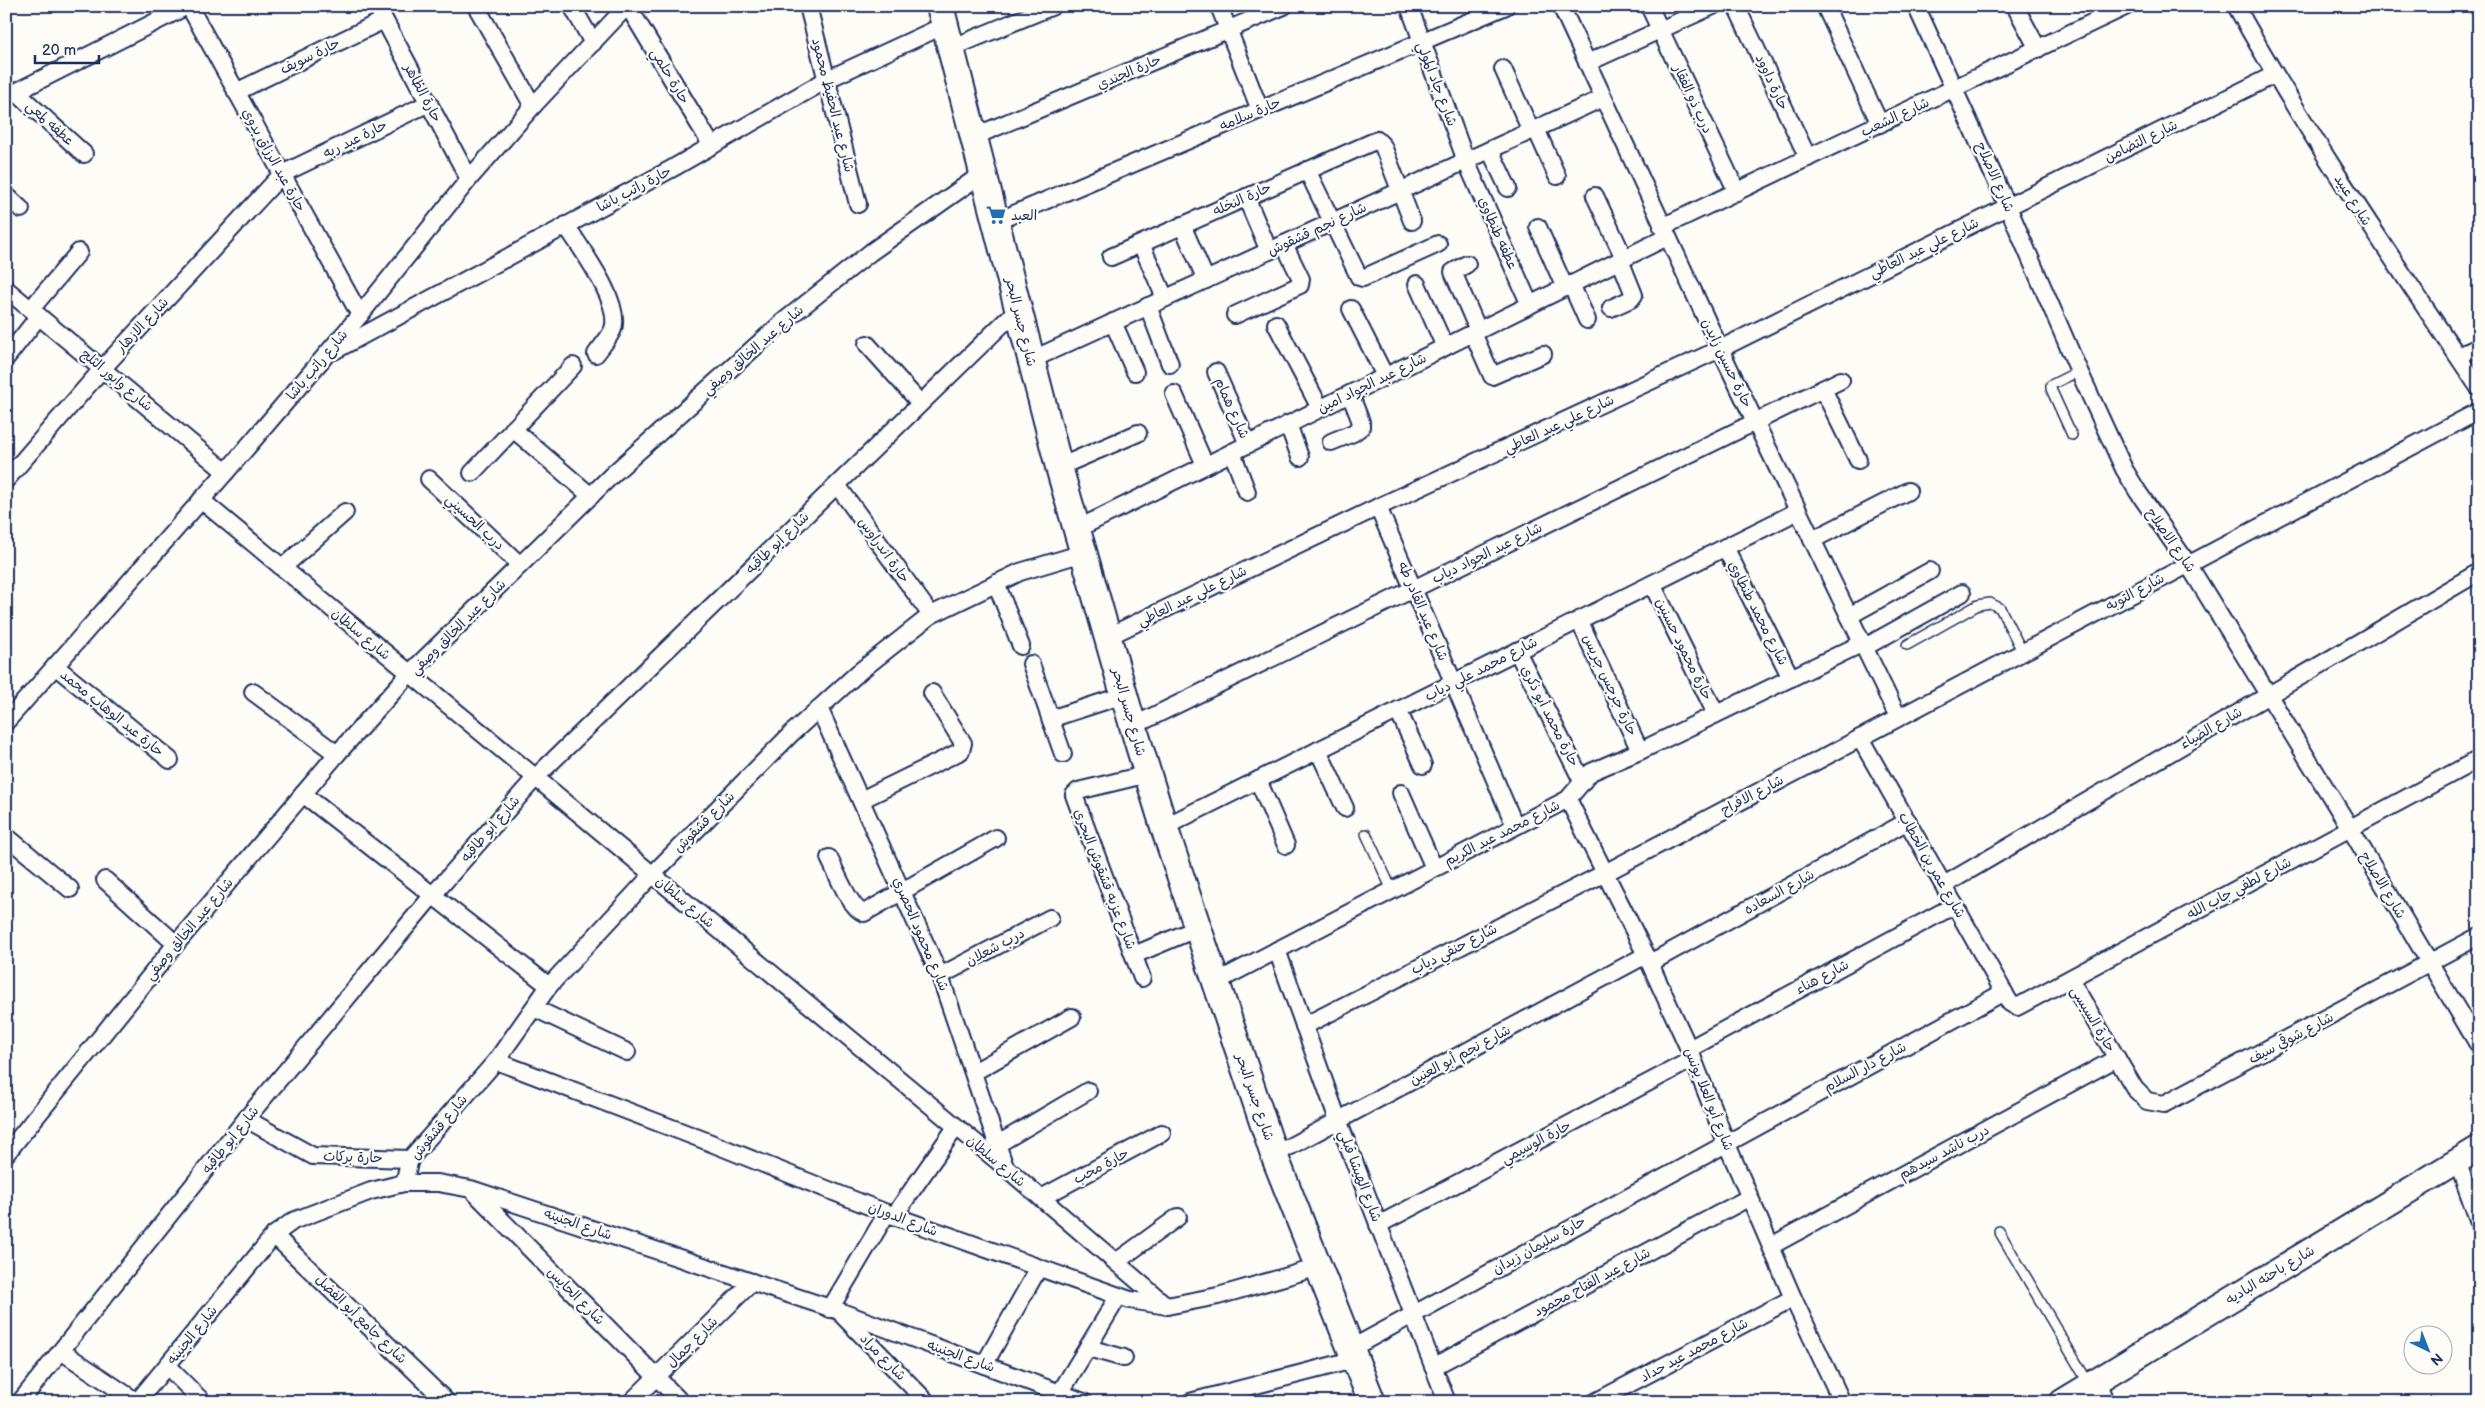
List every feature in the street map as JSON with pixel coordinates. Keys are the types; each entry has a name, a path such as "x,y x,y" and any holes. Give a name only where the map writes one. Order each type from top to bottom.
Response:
{"main road":[{"name":"شارع جسر البحر","path":"945,26 1059,468 1164,827 1274,1155 1372,1402"}],"street":[{"name":"حارة عبد الرزاق بدوي","path":"188,6 360,315"},
{"path":"11,95 188,6"},
{"path":"476,6 533,106"},
{"path":"572,6 593,43"},
{"name":"شارع راتب باشا","path":"6,722 226,472 360,315 469,179 533,106 628,6"},
{"name":"حارة حلمي","path":"628,6 712,146"},
{"name":"شارع عبد الحفيظ محمود","path":"808,6 828,79 858,204"},
{"name":"حارة راتب باشا","path":"325,356 712,146 828,79 945,26 1053,6"},
{"path":"1219,6 1260,110"},
{"name":"حارة الجندي","path":"974,137 1284,6"},
{"name":"شارع جاد المولي","path":"1408,6 1466,161"},
{"name":"حارة سلامه","path":"995,222 1506,6"},
{"name":"حارة حسين زايدن","path":"1562,6 1720,350 1898,716"},
{"name":"درب ذو الفقار","path":"1648,6 1737,192"},
{"path":"1587,64 1713,6"},
{"name":"حارة داوود","path":"1736,6 1808,158"},
{"path":"1825,6 1880,124"},
{"name":"شارع الاصلاح","path":"1916,6 2128,477 2188,564 2350,828 2479,1046"},
{"path":"2015,6 2038,49"},
{"name":"شارع عبيد","path":"2236,6 2274,75 2366,221 2479,388"},
{"name":"شارع الشعب","path":"1665,232 1737,192 2038,49 2117,8"},
{"name":"حارة سويف","path":"236,92 380,13"},
{"name":"حارة الظاهر","path":"380,13 469,179"},
{"path":"1503,69 1556,176"},
{"name":"شارع التضامن","path":"2008,207 2274,75"},
{"name":"عطفه لمعي","path":"11,95 84,154"},
{"name":"شارع نجم قشقوش","path":"1031,360 1603,98"},
{"name":"حارة عبد ربه","path":"282,174 429,103"},
{"name":"حارة النخله","path":"1111,257 1373,140 1377,140 1383,146 1400,191"},
{"path":"1490,150 1508,188"},
{"name":"عطفه طنطاوي","path":"1466,161 1530,305"},
{"path":"1307,170 1358,276 1362,278 1438,244"},
{"name":"شارع الازهار","path":"8,474 282,174"},
{"name":"شارع عبد الخالق وصفي","path":"6,1154 176,944 337,754 409,674 591,496 784,321 872,252 982,174"},
{"path":"1400,191 1412,222"},
{"path":"6,195 21,209"},
{"path":"1595,196 1622,259 1634,295 1631,300 1611,308"},
{"path":"1235,315 1300,285 1301,279 1276,247 1246,197"},
{"name":"شارع علي عبد العاطي","path":"1107,637 1378,507 1720,350 2008,207"},
{"path":"566,225 600,281 614,312 613,329 596,354"},
{"path":"1182,225 1206,280"},
{"path":"1538,227 1587,320"},
{"name":"شارع عبد الجواد امين","path":"1080,541 1205,465 1622,259 1665,232"},
{"path":"1141,244 1165,298"},
{"path":"6,358 35,312 79,252"},
{"path":"1467,264 1453,272 1492,376 1543,354"},
{"path":"1417,284 1445,347"},
{"name":"شارع وابور الثلج","path":"6,289 226,472"},
{"path":"1148,306 1170,364"},
{"name":"شارع ابو طاقيه","path":"20,1402 246,1119 432,896 536,777 1018,309"},
{"path":"1351,309 1385,376"},
{"path":"1113,322 1135,372"},
{"path":"1276,324 1320,408"},
{"path":"866,344 920,403"},
{"path":"2458,356 2479,347"},
{"path":"472,473 573,366"},
{"name":"شارع همام","path":"1216,372 1248,444"},
{"name":"شارع عبد الجواد دياب","path":"1133,726 1841,380"},
{"path":"1824,389 1858,460"},
{"path":"1174,394 1205,465"},
{"path":"1331,442 1353,434 1361,427 1362,422 1350,394"},
{"name":"شارع التوبه","path":"1898,716 2479,411"},
{"path":"1288,424 1300,457"},
{"path":"513,429 591,496"},
{"path":"1059,468 1138,433"},
{"path":"1232,452 1248,492"},
{"name":"درب الحسيني","path":"429,479 520,565"},
{"name":"حارة اندراوس","path":"837,485 931,615"},
{"path":"1812,540 1908,491"},
{"name":"شارع سلطان","path":"200,500 1005,1167 1167,1306"},
{"name":"شارع عبد القادر طه","path":"1378,507 1515,826"},
{"name":"شارع محمد علي دياب","path":"1164,827 1798,511"},
{"path":"282,568 345,512"},
{"name":"شارع قشقوش","path":"404,1183 410,1159 496,1061 549,986 652,875 819,708 859,672 931,615 1080,541"},
{"name":"شارع محمد طنطاوي","path":"1725,547 1791,678"},
{"path":"1849,616 1930,571"},
{"name":"شارع الضياء","path":"1944,884 2479,572"},
{"path":"996,583 1021,646"},
{"name":"حارة محمود حسنين","path":"1652,584 1716,714"},
{"name":"شارع محمد عبد الكريم","path":"1216,982 1568,799 1591,772 1640,751 1864,645 1962,593"},
{"name":"حارة جرجس جريس","path":"1579,620 1640,751"},
{"name":"حارة محمد أبو ذكري","path":"1517,651 1582,781"},
{"path":"1031,664 1063,754"},
{"name":"حارة عبد الوهاب محمد","path":"55,666 170,760"},
{"path":"253,692 337,754"},
{"path":"861,800 962,751 963,743 932,693"},
{"path":"1050,719 1124,695"},
{"name":"شارع محمود الحصري","path":"819,708 940,976 1005,1167"},
{"path":"1398,710 1422,765"},
{"name":"شارع الافراح","path":"1605,873 1898,716"},
{"name":"شارع عمر بن الخطاب","path":"1860,738 2004,992"},
{"path":"1318,750 1345,808"},
{"name":"شارع لطفي جاب الله","path":"2004,992 2013,1006 2021,1007 2479,759"},
{"name":"شارع عزبه قشقوش البحري","path":"1142,978 1074,795 1078,791 1148,774"},
{"path":"1258,780 1286,846"},
{"path":"1401,793 1434,868"},
{"path":"303,794 549,986"},
{"name":"شارع أبو العلا يونس","path":"1568,799 1648,959 1691,1054 1726,1142 1793,1298 1842,1402"},
{"name":"شارع السعاده","path":"1648,959 1908,821"},
{"path":"6,836 70,889"},
{"path":"829,858 858,911 864,913 996,838"},
{"name":"شارع حنفي دياب","path":"1304,1026 1605,873"},
{"path":"105,880 176,944"},
{"name":"شارع هناء","path":"1691,1054 1955,905"},
{"name":"درب شعلان","path":"940,976 1050,918"},
{"path":"1134,954 1198,928"},
{"name":"شارع شوقي سيف","path":"2117,1058 2135,1089 2147,1101 2164,1104 2430,964 2479,936"},
{"name":"شارع الهيشا قبلي","path":"1277,950 1338,1120 1447,1402"},
{"name":"شارع نجم أبو العنين","path":"1274,1155 1648,959"},
{"name":"حارة السيسى","path":"2070,979 2117,1058"},
{"name":"شارع دار السلام","path":"1726,1142 2004,992"},
{"path":"534,1008 627,1052"},
{"path":"974,1072 1072,1017"},
{"name":"حارة الوسيمي","path":"1378,1224 1691,1054"},
{"name":"درب ناشد سيدهم","path":"1771,1246 2117,1058"},
{"name":"شارع الدوران","path":"496,1061 890,1214 1038,1269 1118,1296 1167,1306 1218,1296 1319,1267"},
{"path":"998,1144 1088,1091"},
{"name":"حارة بركات","path":"246,1119 312,1156 410,1159"},
{"path":"835,1310 890,1214 956,1127"},
{"name":"حارة محب","path":"1041,1198 1162,1133"},
{"name":"حارة سليمان زيدان","path":"1354,1354 1413,1314 1726,1142"},
{"name":"شارع باحثه الباديه","path":"2062,1402 2097,1389 2479,1148"},
{"path":"2457,1161 2479,1222"},
{"name":"شارع الجنينه","path":"137,1402 274,1235 293,1221 371,1191 404,1183 438,1183 471,1189 835,1310 1084,1402"},
{"name":"شارع الحايس","path":"471,1189 681,1402"},
{"name":"شارع عبد الفتاح محمود","path":"1433,1366 1750,1197"},
{"path":"1116,1262 1178,1217"},
{"name":"شارع جامع أبو الفضل","path":"274,1235 447,1402"},
{"path":"984,1365 1038,1269"},
{"name":"شارع جمال","path":"631,1402 752,1282"},
{"path":"1060,1393 1118,1296"},
{"name":"شارع محمد عيد حداد","path":"1595,1402 1793,1298"},
{"name":"شارع مراد","path":"835,1310 927,1402"},
{"path":"1088,1348 1124,1358"},
{"path":"61,1351 137,1402"},
{"path":"1190,1402 1354,1354"},
{"path":"167,1366 203,1402"}],"lane":[{"path":"2072,435 2051,389 2051,384 2079,371"},
{"path":"1907,645 1978,605 1990,603 2000,608 2022,651"},
{"path":"1366,834 1392,890"},
{"path":"1999,1231 2097,1389"}],"place":[{"name":"العبد","path":"996,215"}]}
